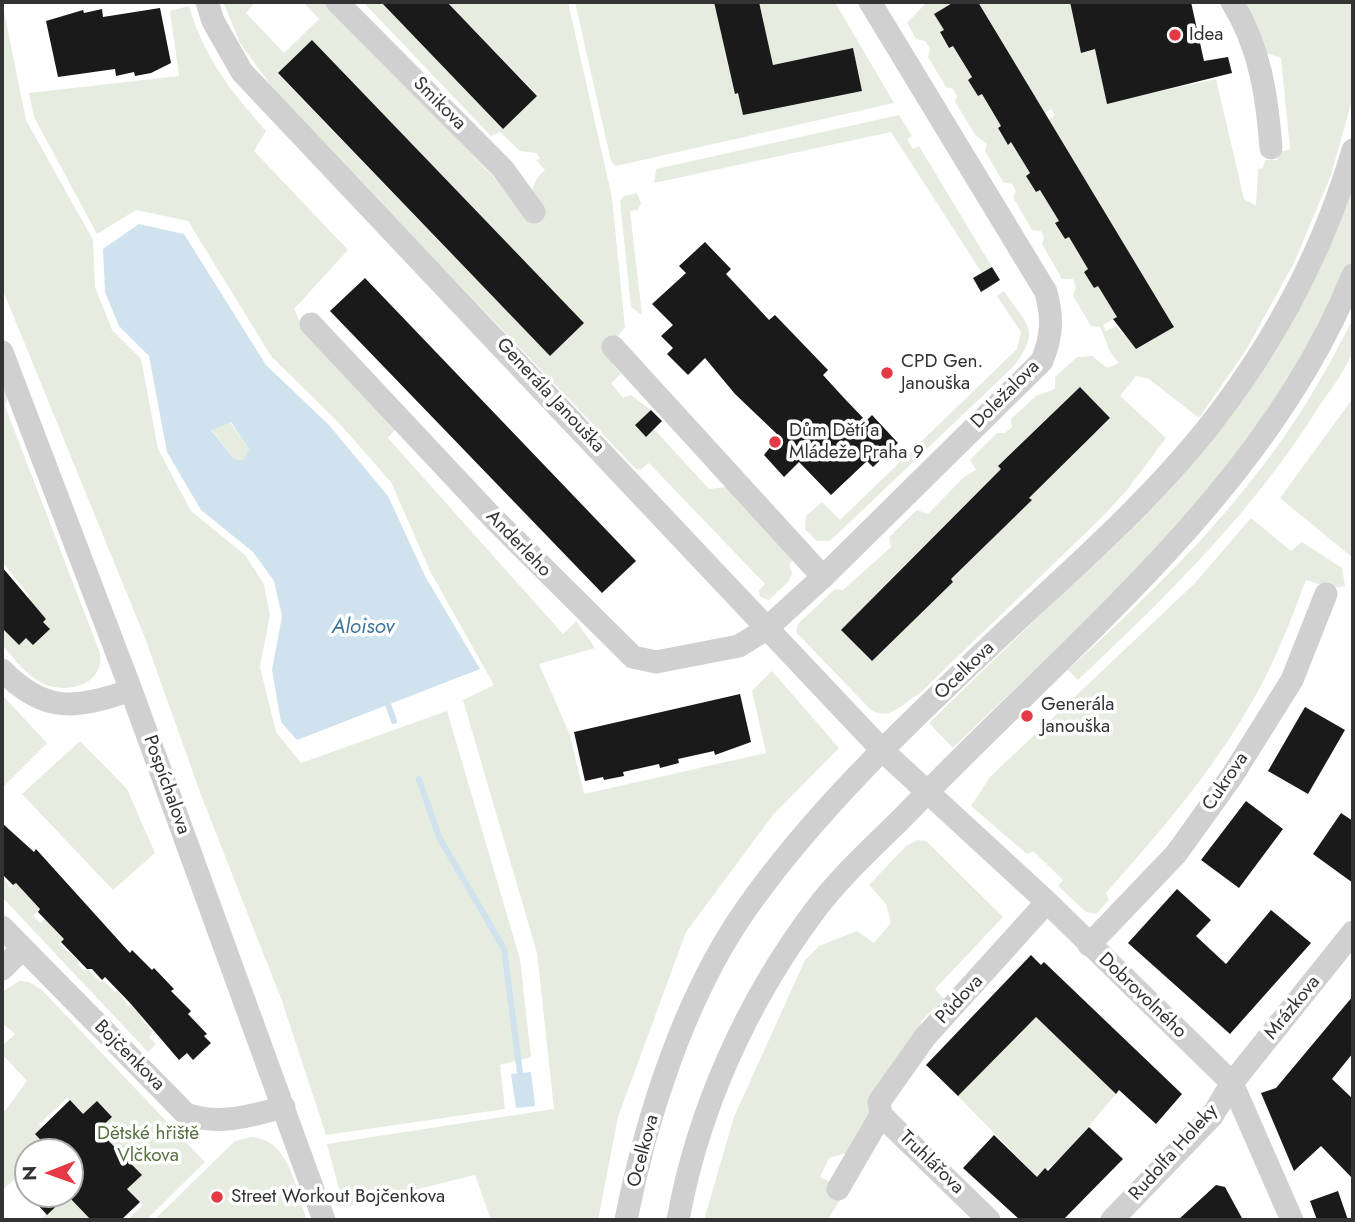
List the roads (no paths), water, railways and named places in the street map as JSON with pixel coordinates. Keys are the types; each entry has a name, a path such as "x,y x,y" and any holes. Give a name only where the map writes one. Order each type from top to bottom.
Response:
{"street":[{"name":"Generála Janouška","path":"207,2 214,21 242,72 766,629 934,800"},
{"name":"Smikova","path":"337,2 503,169 534,212"},
{"name":"Doležalova","path":"766,629 823,577 1042,361 1053,317 1046,292 870,2"},
{"path":"1232,2 1256,51 1266,93 1271,148"},
{"name":"Ocelkova","path":"626,1220 644,1143 669,1066 706,978 741,916 784,857 884,752 990,645 1100,545 1209,427 1284,313 1330,218 1353,150"},
{"path":"678,1220 701,1130 728,1059 768,982 817,907 934,800 1226,484 1292,391 1324,336 1353,275"},
{"name":"Anderleho","path":"311,324 492,517 633,657 656,662 739,646 766,629"},
{"path":"613,346 823,577"},
{"name":"Pospíchalova","path":"2,352 131,690 324,1220"},
{"name":"Cukrova","path":"1089,945 1176,854 1232,776 1292,680 1326,594"},
{"path":"2,670 41,701 68,705 131,690"},
{"name":"Dobrovolného","path":"934,800 1047,902 1232,1083 1292,1220"},
{"name":"Půdova","path":"838,1189 880,1109 925,1037 1047,902"},
{"name":"Bojčenkova","path":"2,927 186,1114 204,1121 223,1121 284,1107"},
{"name":"Mrázkova","path":"1232,1083 1353,932"},
{"path":"2,969 22,948"},
{"name":"Rudolfa Holeky","path":"1112,1220 1212,1116 1232,1083"},
{"name":"Truhlářova","path":"880,1109 989,1220"}],"water":[{"name":"Aloisov","path":"139,224 184,234 266,365 329,425 388,496 425,576 480,669 297,740 281,722 272,670 282,616 274,581 253,552 201,510 167,452 149,356 119,326 105,292 103,249","holes":["231,422 249,449 243,460 234,459 211,430"]},
{"path":"531,1072 535,1106 516,1108 511,1074"}],"waterway":[{"path":"388,704 394,721"},
{"path":"419,779 439,837 504,949 520,1073"}],"place":[{"name":"Idea","path":"1175,35"},
{"name":"CPD Gen. Janouška","path":"887,373"},
{"name":"Dům Dětí a Mládeže Praha 9","path":"775,442"},
{"name":"Generála Janouška","path":"1027,716"},
{"name":"Street Workout Bojčenkova","path":"217,1197"}],"park label":[{"name":"Dětské hřiště Vlčkova","path":"148,1145"}]}
